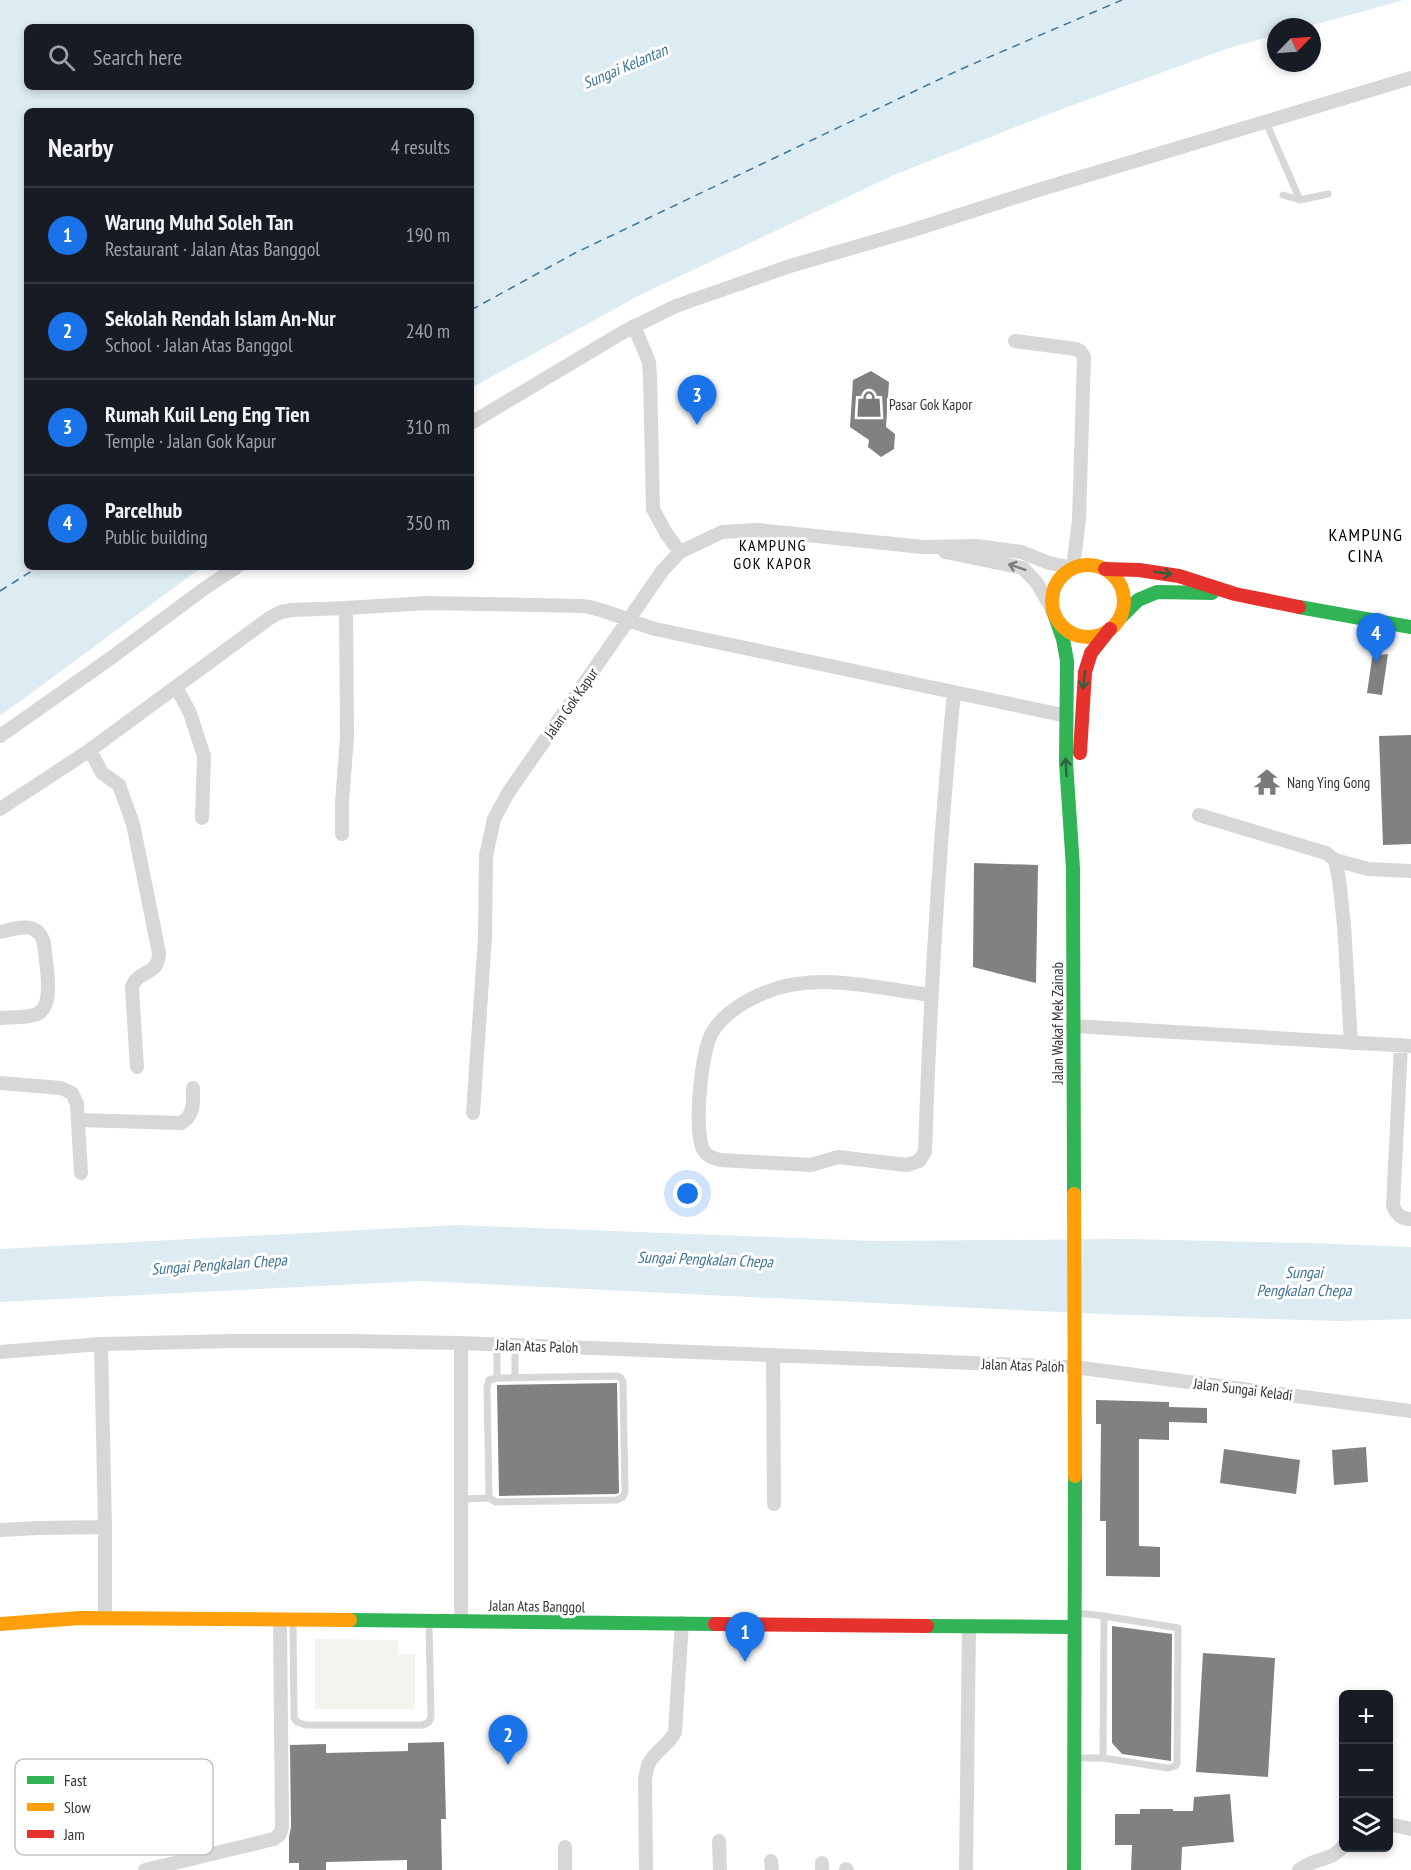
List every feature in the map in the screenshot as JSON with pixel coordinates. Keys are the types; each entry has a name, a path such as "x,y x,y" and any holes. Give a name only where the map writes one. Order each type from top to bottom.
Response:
{"main road":[{"path":"1120,618 1123,596 1120,585 1105,569 1095,565 1084,565 1064,573 1057,581 1052,601 1053,611 1058,621 1066,630 1088,637 1100,635 1110,629 1138,600 1157,592 1235,594"},
{"path":"1105,569 1139,570 1179,576 1235,594 1411,627"},
{"name":"Jalan Wakaf Mek Zainab","path":"1053,611 1063,639 1067,661 1066,762 1073,868"},
{"name":"Jalan Wakaf Mek Zainab","path":"1074,1870 1073,868 1083,681 1091,653 1110,629"},
{"name":"Jalan Atas Banggol","path":"0,1624 55,1619 105,1618 1074,1627"}],"street":[{"path":"474,421 634,326 676,306 790,266 1411,78"},
{"path":"634,326 649,362 653,509 680,552"},
{"path":"1015,341 1076,349 1084,357 1079,520 1073,568"},
{"name":"Jalan Gok Kapur","path":"473,1113 485,937 486,856 494,819 507,794 663,570 680,552 722,532 758,530 923,547 1023,568 1036,583 1053,611"},
{"name":"Jalan Gok Kapur","path":"923,547 977,546 1026,554 1049,563 1073,568"},
{"path":"0,736 232,570"},
{"path":"0,809 90,750 276,614 292,610 426,603 583,606 654,629 1067,716"},
{"path":"342,834 347,737 346,608"},
{"path":"176,687 190,713 204,756 202,818"},
{"path":"930,995 836,982 812,982 789,985 764,993 725,1017 712,1032 704,1056 701,1075 699,1130 700,1141 705,1151 711,1157 720,1160 811,1165 838,1157 907,1165 919,1161 925,1152 930,995 943,801 954,692"},
{"path":"90,750 102,773 119,785 133,824 159,953 154,969 137,978 132,987 137,1066"},
{"path":"1199,815 1326,853 1335,860 1368,869 1411,871"},
{"path":"1335,860 1344,925 1351,1042"},
{"path":"0,932 30,927 42,936 48,996 45,1009 39,1013 0,1018"},
{"path":"1073,1026 1406,1046 1394,1206 1397,1215 1411,1220"},
{"path":"0,1083 67,1089 75,1098 81,1173"},
{"path":"78,1120 181,1123 191,1114 194,1088"},
{"name":"Jalan Atas Paloh","path":"0,1352 101,1344 234,1341 461,1343 1074,1367"},
{"path":"461,1343 461,1621"},
{"path":"101,1344 105,1618"},
{"path":"773,1355 774,1504"},
{"name":"Jalan Sungai Keladi","path":"1074,1367 1411,1411"},
{"path":"0,1530 105,1527"},
{"path":"213,1854 274,1839 280,1834 282,1827 286,1620"},
{"path":"646,1870 645,1779 654,1755 673,1737 675,1732 682,1623"},
{"path":"966,1870 969,1626"},
{"path":"1393,1825 1411,1829"},
{"path":"719,1841 720,1870"},
{"path":"565,1847 565,1870"},
{"path":"1299,1870 1308,1863 1330,1857 1339,1851"},
{"path":"145,1870 207,1855"}],"lane":[{"path":"1266,122 1300,200"},
{"path":"1283,195 1300,200 1328,194"},
{"path":"1379,650 1382,623"},
{"path":"497,1344 497,1378"},
{"path":"515,1345 515,1378"},
{"path":"461,1499 490,1498 496,1502 621,1499 625,1495 623,1382 621,1378 617,1376 489,1380 487,1387 490,1498"},
{"path":"1074,1612 1178,1628 1177,1764 1168,1768 1103,1758 1074,1758"},
{"path":"1103,1758 1104,1617"},
{"path":"286,1620 294,1718 297,1722 306,1725 423,1725 429,1722 431,1717 429,1621"}],"shaded area":[{"path":"315,1639 398,1640 398,1654 415,1654 415,1709 315,1709"}],"water":[{"name":"Sungai Kelantan","path":"0,0 1404,0 1321,23 1321,18 1267,18 1267,38 1226,49 1046,115 894,175 640,295 474,386 474,108 24,108 24,570 198,570 0,716"},
{"name":"Sungai Pengkalan Chepa","path":"456,1225 876,1241 1128,1239 1411,1247 1411,1319 1339,1321 1101,1314 421,1281 0,1302 0,1249"}],"building":[{"name":"Pasar Gok Kapor","path":"871,371 889,382 886,427 895,434 894,449 881,457 868,447 869,440 850,427 853,380"},
{"path":"1373,652 1378,655 1388,654 1382,695 1367,693"},
{"path":"1411,735 1411,844 1383,845 1379,736"},
{"path":"974,863 1038,865 1036,983 973,967"},
{"path":"617,1383 619,1493 499,1496 497,1385"},
{"path":"1096,1400 1169,1402 1169,1407 1207,1408 1207,1423 1169,1422 1169,1440 1139,1439 1139,1546 1160,1547 1160,1577 1106,1576 1106,1521 1100,1521 1101,1424 1096,1424"},
{"path":"1366,1447 1368,1482 1334,1485 1332,1450"},
{"path":"1224,1449 1300,1460 1296,1494 1220,1483"},
{"path":"1112,1626 1172,1634 1171,1761 1122,1754 1112,1743"},
{"path":"1203,1653 1275,1658 1268,1777 1196,1772"},
{"path":"444,1742 446,1819 441,1819 442,1870 407,1870 407,1860 326,1862 326,1870 299,1870 299,1863 289,1863 290,1745 326,1744 326,1753 408,1751 408,1743"},
{"path":"1230,1794 1234,1842 1182,1847 1181,1870 1131,1870 1132,1845 1115,1845 1115,1814 1140,1814 1140,1809 1193,1811 1194,1797"}],"ferry route":[{"path":"474,308 575,253 959,70 1122,0"},
{"path":"0,591 33,570"}],"traffic: fast":[{"path":"1120,618 1138,600 1157,592 1212,593"},
{"path":"1299,607 1411,627"},
{"path":"1053,611 1063,639 1067,661 1066,762 1073,868 1074,1194"},
{"path":"1074,1870 1075,1476"},
{"path":"350,1620 715,1624"},
{"path":"927,1626 1074,1627"}],"traffic: slow":[{"path":"1088,565 1108,571 1118,581 1124,601 1118,621 1108,631 1088,637 1068,631 1058,621 1052,601 1058,581 1068,571 1088,565"},
{"path":"1074,1194 1075,1476"},
{"path":"0,1624 80,1618 350,1620"}],"traffic: jam":[{"path":"1105,569 1139,570 1179,576 1235,594 1299,607"},
{"path":"1080,753 1085,672 1091,653 1110,629"},
{"path":"715,1624 927,1626"}],"place":[{"name":"Pasar Gok Kapor","path":"869,404"},
{"name":"Rumah Kuil Leng Eng Tien","path":"697,425"},
{"name":"Parcelhub","path":"1376,663"},
{"name":"Nang Ying Gong","path":"1267,782"},
{"name":"Warung Muhd Soleh Tan","path":"745,1662"},
{"name":"Sekolah Rendah Islam An-Nur","path":"508,1765"}],"district":[{"name":"KAMPUNG CINA","path":"1366,544"},
{"name":"KAMPUNG GOK KAPOR","path":"773,554"}]}
